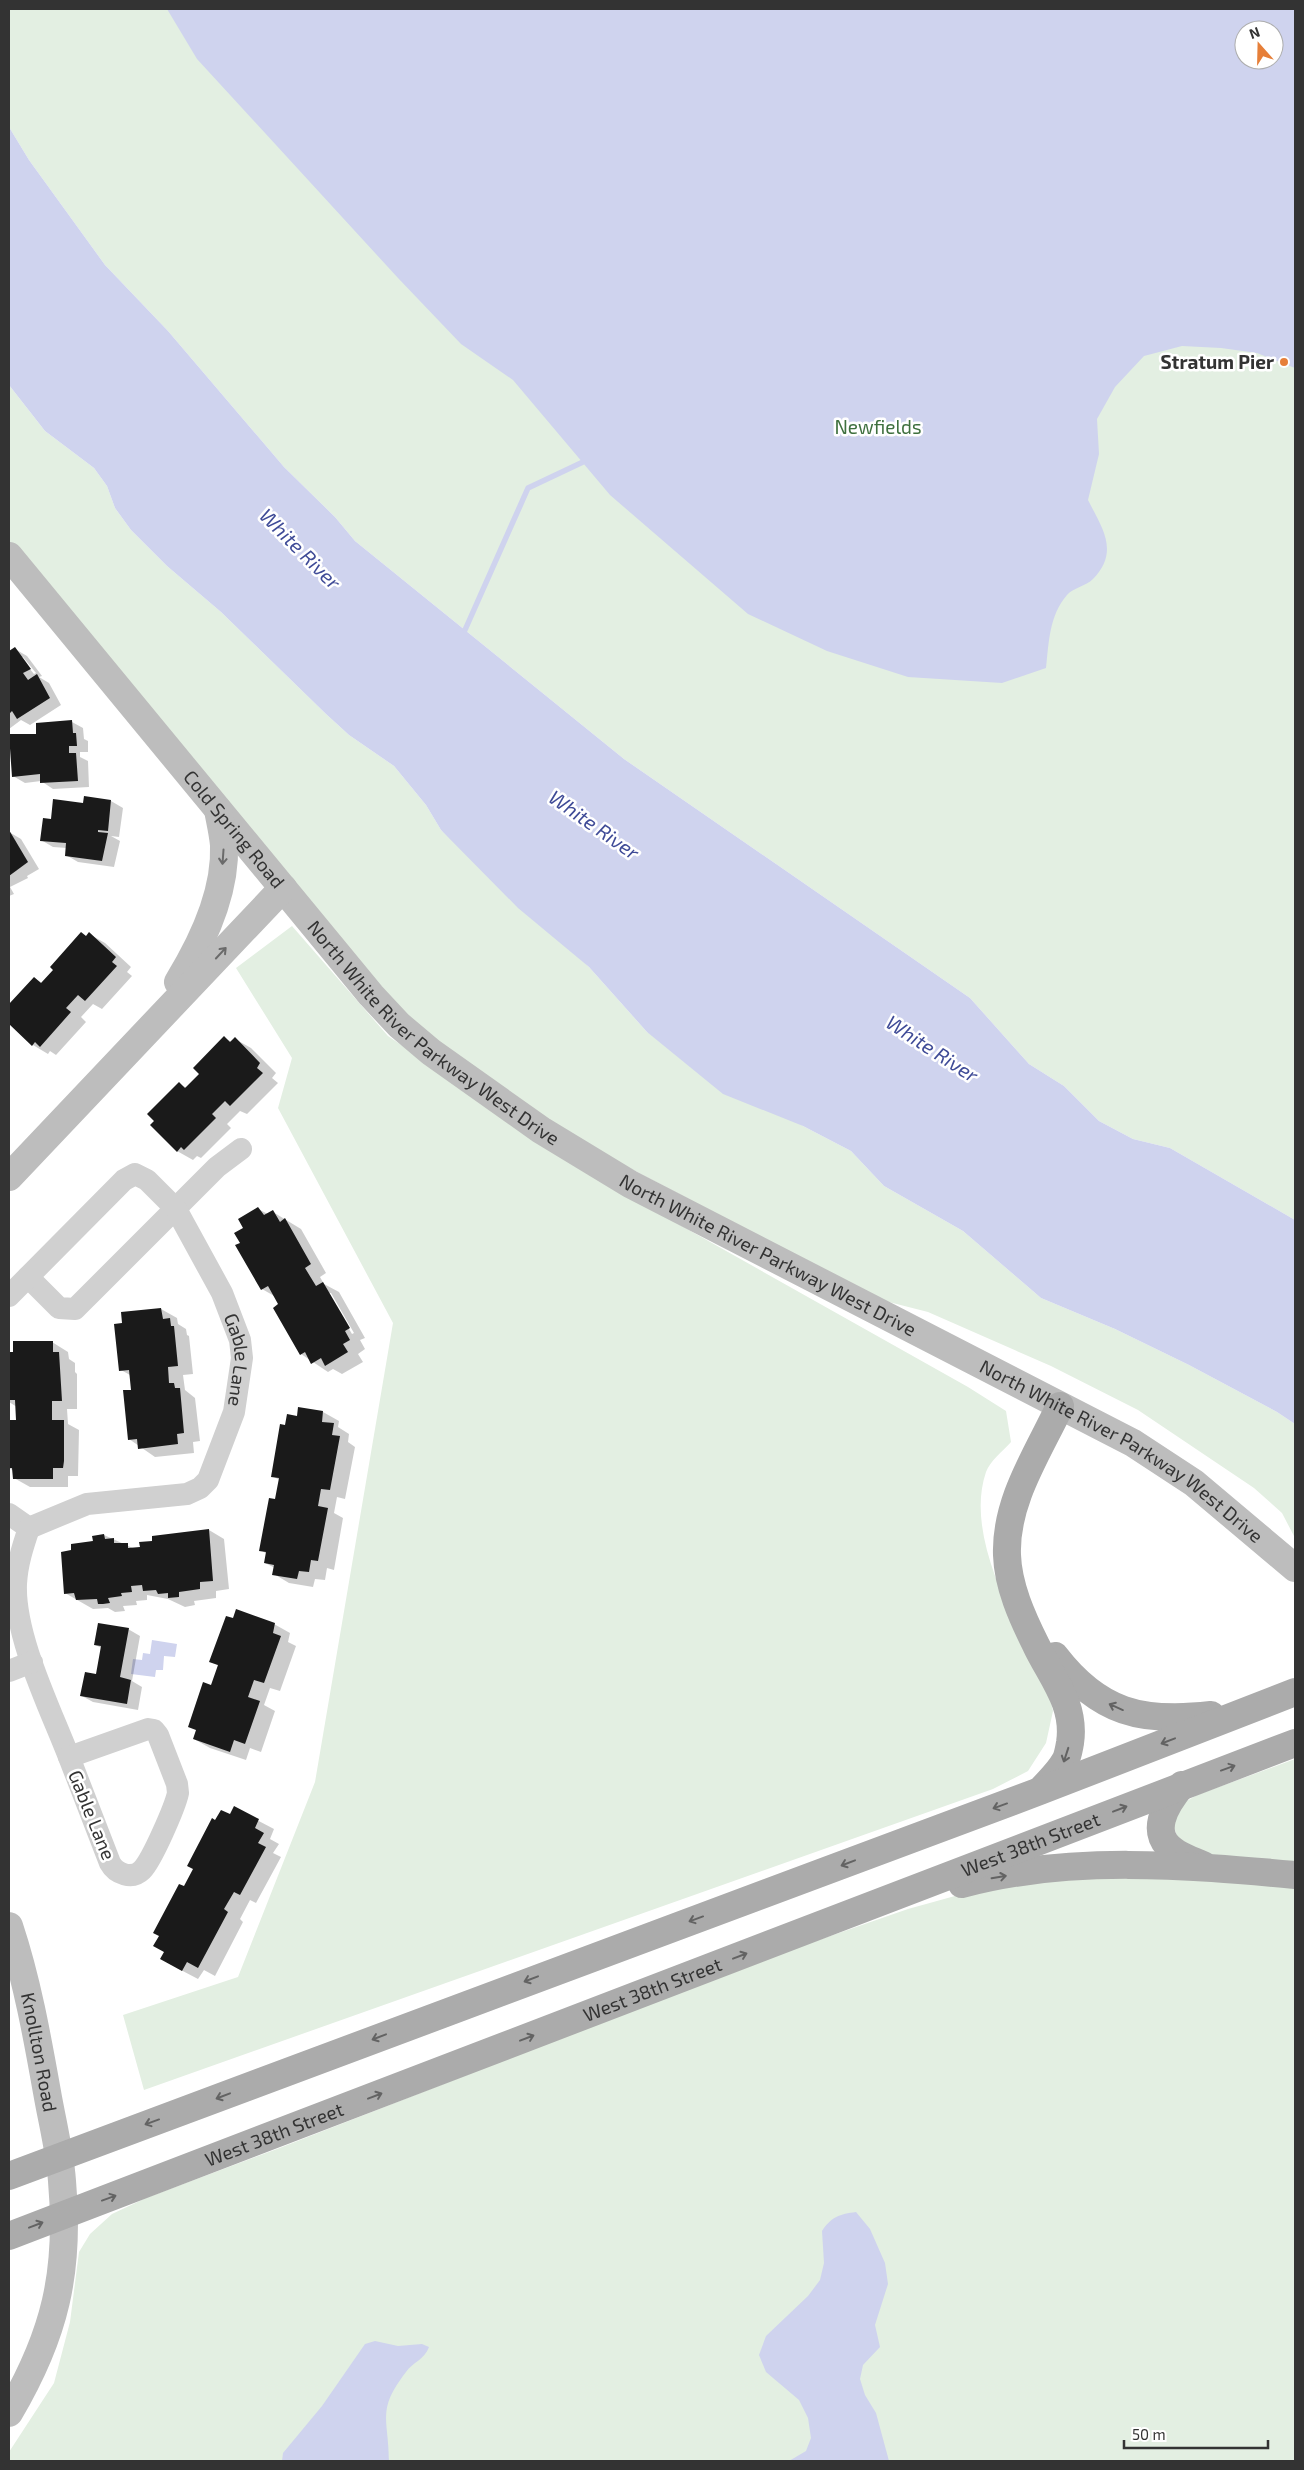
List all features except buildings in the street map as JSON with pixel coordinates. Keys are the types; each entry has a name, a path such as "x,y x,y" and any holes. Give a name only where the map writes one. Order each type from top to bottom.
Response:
{"main road":[{"path":"1040,1791 1066,1760 1072,1729 1060,1687 1036,1646 1015,1596 1008,1573 1008,1532 1019,1492 1060,1406"},
{"path":"1015,1596 1043,1640 1073,1679 1115,1707 1133,1714 1173,1719 1250,1710"},
{"path":"9,2176 60,2168 1295,1692"},
{"name":"West 38th Street","path":"9,2236 1295,1743"},
{"path":"1182,1785 1169,1801 1163,1813 1160,1824 1163,1837 1176,1852 1209,1867"},
{"path":"850,1915 969,1882 1040,1871 1114,1866 1209,1867 1295,1875"}],"street":[{"name":"Cold Spring Road","path":"9,556 283,888 9,1177"},
{"path":"151,1026 197,952 214,906 224,853 218,809"},
{"name":"North White River Parkway West Drive","path":"283,888 371,995 399,1025 431,1052 541,1130 630,1184 1060,1406 1118,1433 1180,1472 1222,1505 1295,1568"},
{"path":"28,1277 59,1308 75,1309 217,1167 241,1149"},
{"name":"Gable Lane","path":"9,1296 129,1177 135,1174 143,1178 176,1209 222,1293 239,1336 242,1349 234,1412 208,1480 200,1488 187,1494 87,1504 29,1528 20,1558 16,1591 21,1622 32,1662 69,1757 112,1867 123,1875 130,1876 140,1872 146,1864 178,1793 178,1784 157,1732 148,1730 69,1757"},
{"path":"9,1514 29,1528"},
{"path":"9,1671 32,1662"},
{"name":"Knollton Road","path":"9,1926 32,2008 60,2168"},
{"path":"9,2413 34,2368 50,2326 61,2275 63,2215 60,2168"}],"green space":[{"name":"Newfields","path":"9,9 1295,9 1295,1220 1170,1148 1133,1139 1099,1121 1064,1086 1029,1064 970,998 624,759 355,541 335,517 284,467 168,331 105,265 29,160 9,127"},
{"path":"9,385 45,431 94,468 107,486 115,508 131,530 167,566 221,612 349,735 394,766 426,805 441,830 589,967 647,1032 803,1126 851,1151 884,1186 963,1231 1041,1298 1115,1329 1189,1365 1277,1412 1295,1424 1295,1538 1282,1513 1254,1488 1138,1410 1051,1366 928,1312 881,1300 599,1152 521,1104 406,1020 9,545"},
{"path":"292,926 388,1036 600,1180 968,1387 1006,1411 1011,1442 994,1460 986,1472 981,1498 982,1526 988,1555 998,1584 1048,1690 1053,1711 1046,1743 1028,1771 993,1789 144,2090 123,2015 238,1977 315,1782 393,1323 278,1108 292,1058 236,968"},
{"path":"1295,1759 1295,1863 1194,1853 1177,1836 1174,1827 1175,1816 1185,1802 1197,1795"},
{"path":"1138,1872 1295,1887 1295,2461 9,2461 9,2452 54,2383 70,2322 79,2252 90,2234 112,2214 146,2198 277,2149 764,1959 908,1909 991,1886"}],"water":[{"path":"167,9 1295,9 1295,368 1257,353 1221,348 1182,346 1144,356 1115,387 1097,419 1099,454 1088,500 1103,530 1107,549 1106,559 1093,579 1067,595 1061,603 1053,620 1046,668 1002,683 908,677 827,651 748,614 610,495 513,380 461,344 197,59"},
{"name":"White River","path":"9,127 29,160 105,265 168,331 284,467 335,517 355,541 624,759 970,998 1029,1064 1064,1086 1099,1121 1133,1139 1170,1148 1295,1220 1295,1424 1277,1412 1189,1365 1115,1329 1041,1298 963,1231 884,1186 851,1151 803,1126 723,1094 647,1032 589,967 518,908 441,830 426,805 394,766 349,735 221,612 167,566 131,530 115,508 107,486 94,468 45,431 9,385"},
{"path":"152,1640 177,1644 175,1657 164,1656 163,1670 156,1670 155,1677 131,1674 133,1659 142,1660 143,1653 150,1654"},
{"path":"856,2212 870,2229 885,2263 888,2284 875,2325 880,2347 863,2365 860,2379 865,2395 876,2413 889,2461 789,2461 806,2451 811,2438 808,2418 799,2400 766,2372 759,2355 766,2336 808,2296 820,2280 824,2263 822,2231 836,2217"},
{"path":"375,2341 398,2346 422,2344 429,2347 424,2355 406,2372 397,2385 387,2406 389,2461 282,2461 283,2453 322,2406 365,2344"}],"waterway":[{"path":"465,630 528,488 583,462"}],"place":[{"name":"Stratum Pier","path":"1284,362"}]}
